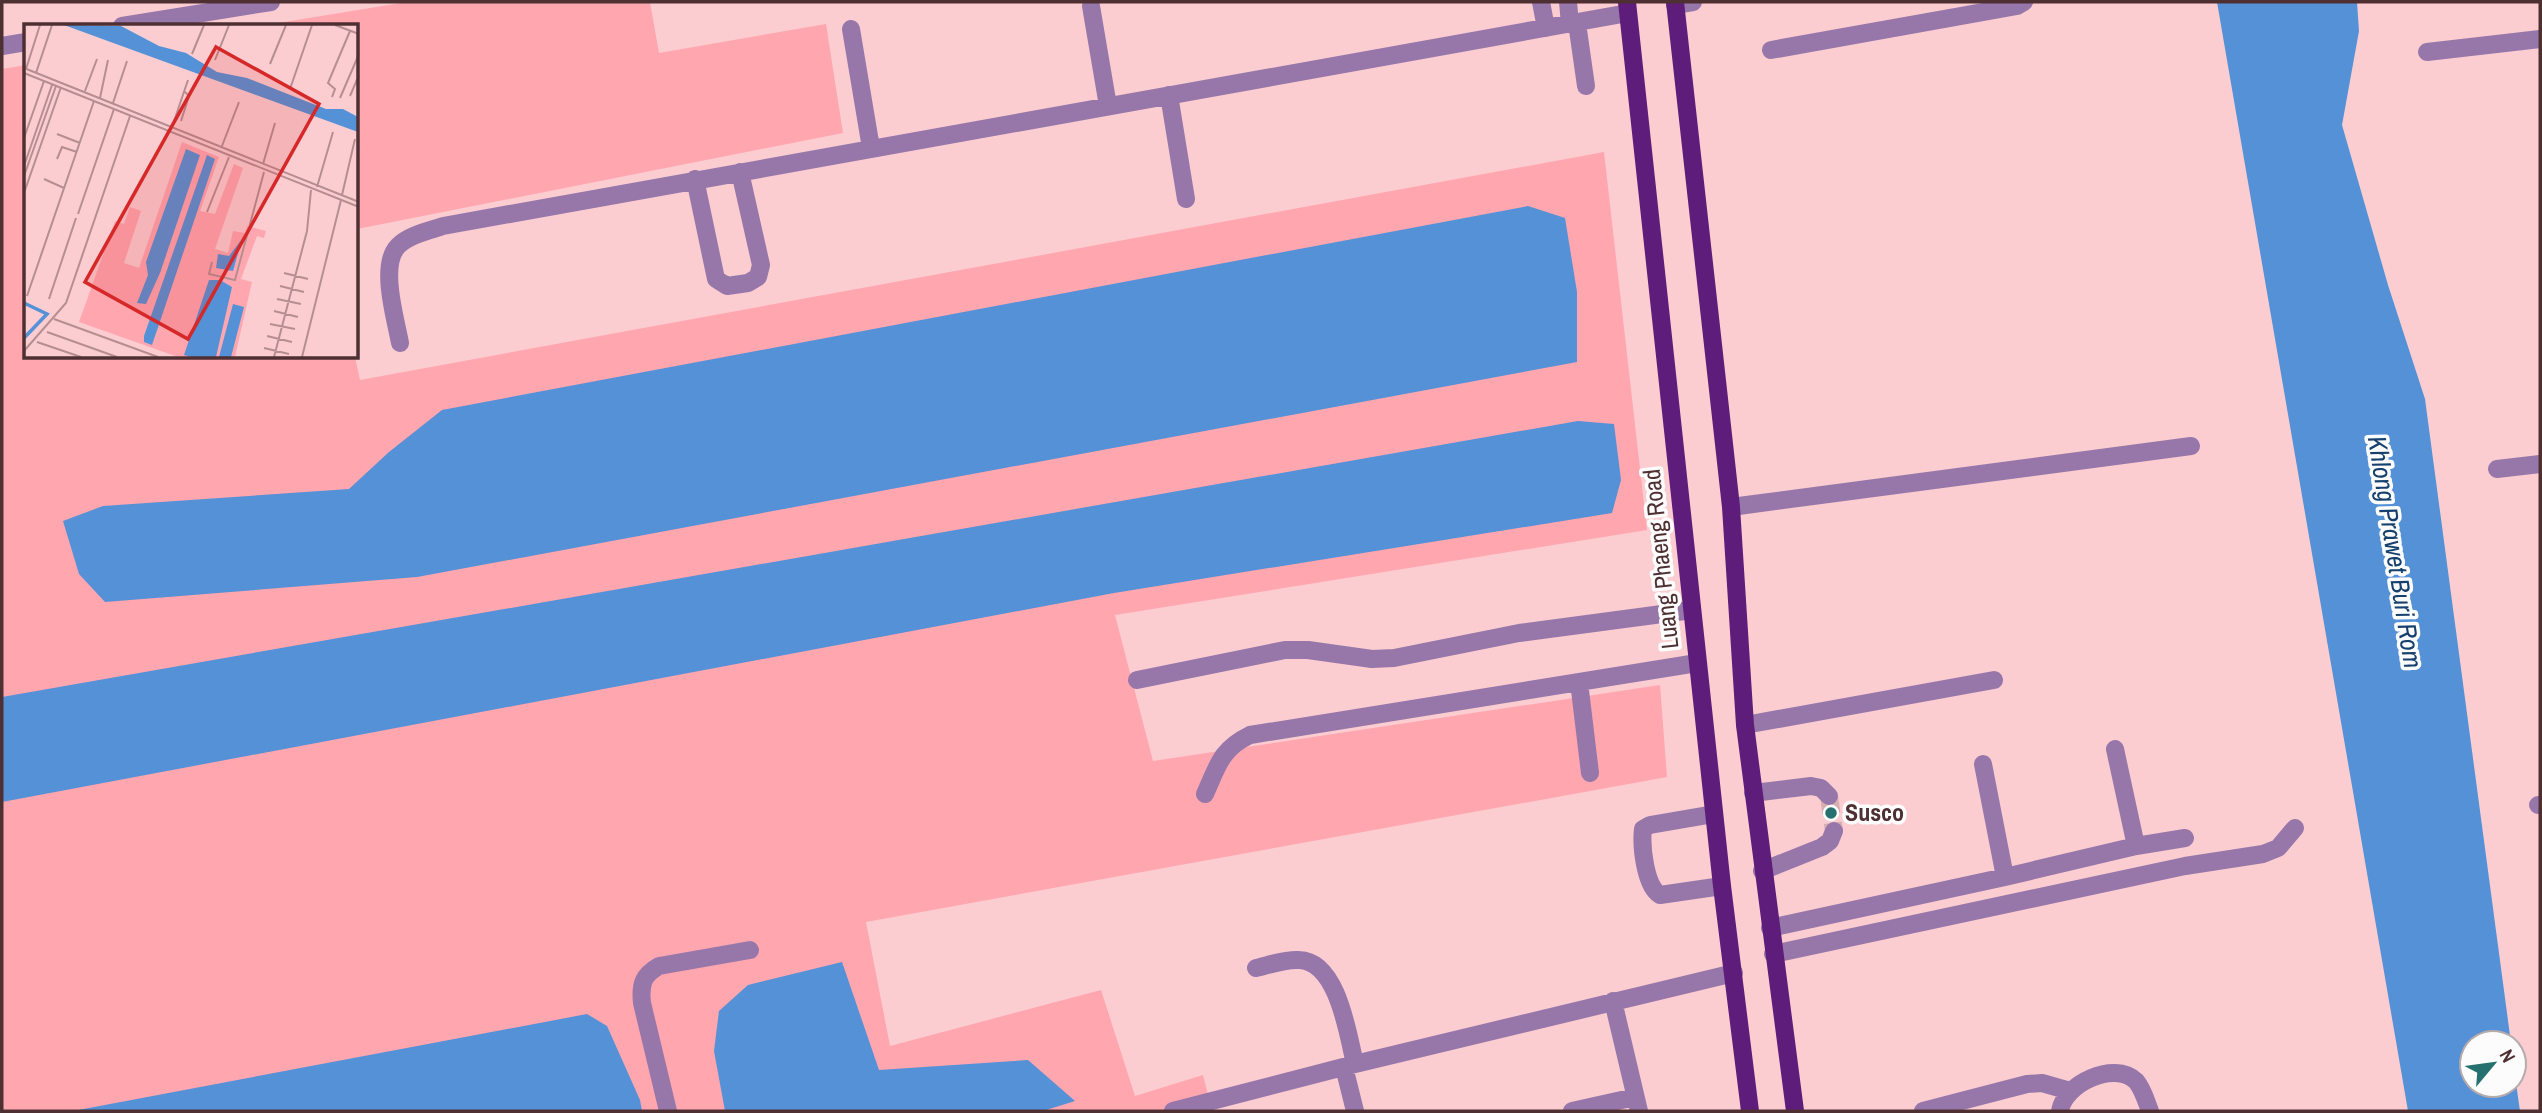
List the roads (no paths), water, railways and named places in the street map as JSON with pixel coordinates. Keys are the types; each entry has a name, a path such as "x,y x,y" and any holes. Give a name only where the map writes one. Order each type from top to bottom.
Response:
{"main road":[{"path":"1675,3 1731,506 1745,724 1795,1111"},
{"name":"Luang Phaeng Road","path":"1627,7 1697,663 1750,1111"}],"street":[{"path":"134,24 271,2"},
{"path":"1541,2 1546,28"},
{"path":"1568,2 1586,86"},
{"path":"1675,3 1693,2"},
{"path":"1771,50 2017,6 2024,2"},
{"path":"1091,6 1108,106"},
{"path":"400,343 389,281 390,261 397,246 417,234 456,224 695,179 1573,23 1627,7"},
{"path":"850,29 871,148"},
{"path":"2427,52 2540,39"},
{"path":"2,46 24,42"},
{"path":"1169,95 1186,198"},
{"path":"695,179 716,279 727,286 748,283 758,277 761,265 740,172"},
{"path":"1731,506 2191,446"},
{"path":"2497,469 2540,464"},
{"path":"1137,680 1284,650 1308,650 1372,659 1394,658 1519,633 1692,610"},
{"path":"1205,794 1222,757 1232,744 1250,735 1697,663"},
{"path":"1745,724 1994,680"},
{"path":"1578,682 1590,773"},
{"path":"2115,749 2136,846"},
{"path":"1983,764 2005,877"},
{"path":"1753,793 1811,786 1821,788 1829,796"},
{"path":"1714,814 1650,825 1643,829 1642,838 1649,883 1653,891 1660,895 1722,886"},
{"path":"1773,954 2185,866 2263,854 2278,848 2295,828"},
{"path":"1762,871 1822,847 1830,841 1834,831"},
{"path":"1770,928 2136,846 2185,838"},
{"path":"668,1111 642,1003 640,987 647,973 659,966 750,950"},
{"path":"1256,968 1300,960 1316,966 1332,985 1341,1008 1355,1111"},
{"path":"1173,1111 1350,1065 1734,973"},
{"path":"1572,1111 1637,1104 1614,1002"},
{"path":"2060,1111 2070,1091 2105,1074 2122,1073 2134,1079 2142,1089 2150,1111"},
{"path":"1923,1111 2027,1084 2042,1083 2070,1091"}],"water":[{"name":"Khlong Prawet Buri Rom","path":"2217,2 2357,2 2359,31 2342,125 2388,285 2425,399 2509,1029 2458,1029 2458,1099 2518,1099 2520,1111 2408,1111"},
{"path":"1528,206 1565,218 1577,292 1577,362 417,577 105,602 79,574 63,521 103,506 349,489 389,452 442,410"},
{"path":"1578,421 1614,424 1621,480 1612,513 1114,593 2,802 2,697"},
{"path":"842,962 879,1070 1028,1060 1075,1101 1043,1111 725,1111 714,1051 719,1011 748,985"},
{"path":"587,1014 607,1026 640,1100 642,1111 73,1111"}],"tunnel":[{"path":"1829,796 1834,831"}],"place":[{"name":"Susco","path":"1831,813"}]}
